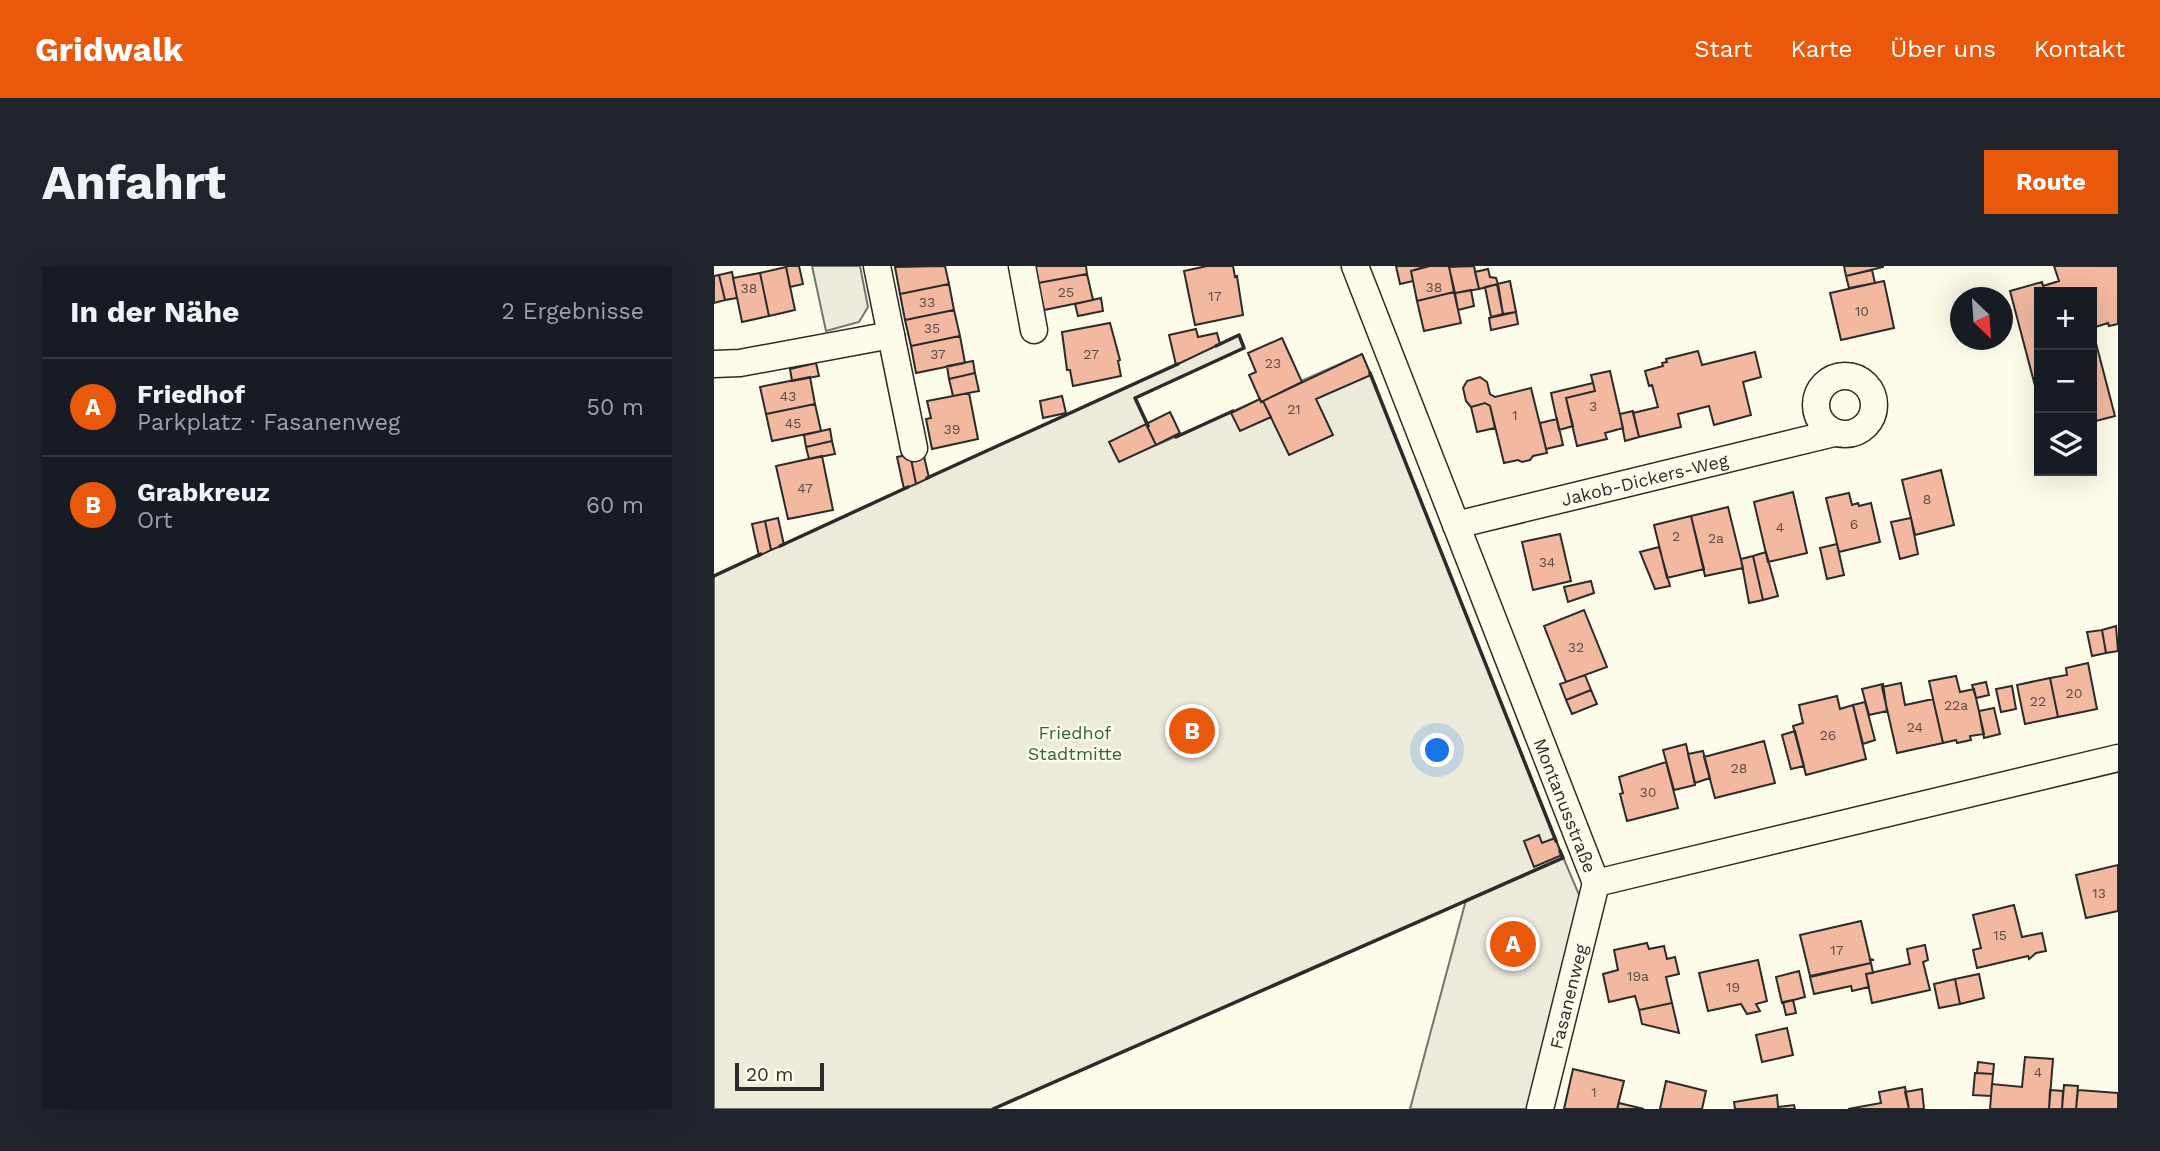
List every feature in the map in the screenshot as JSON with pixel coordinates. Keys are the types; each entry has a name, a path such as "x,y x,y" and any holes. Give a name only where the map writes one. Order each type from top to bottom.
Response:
{"street":[{"path":"877,266 914,448"},
{"path":"1022,266 1034,330"},
{"name":"Montanusstraße","path":"1355,266 1596,883 2118,758"},
{"path":"714,364 740,363 891,335"},
{"name":"Jakob-Dickers-Weg","path":"1456,525 1835,433"},
{"name":"Fasanenweg","path":"1541,1109 1596,883"}],"green space":[{"path":"812,266 860,266 868,307 859,322 826,331"},
{"name":"Friedhof Stadtmitte","path":"1239,335 1244,348 1136,398 1157,445 1362,354 1563,858 993,1109 714,1109 714,576"}],"shaded area":[{"path":"1563,857 1580,897 1530,1109 1410,1109 1466,900"}],"building":[{"path":"786,266 799,266 803,284 790,287"},
{"path":"945,266 949,284 900,294 895,267"},
{"path":"1035,266 1086,266 1087,274 1038,283"},
{"path":"1207,266 1233,266 1243,315 1195,325 1184,271"},
{"path":"1396,266 1424,267 1411,271 1413,281 1400,284"},
{"path":"1430,266 1449,266 1454,292 1417,301 1411,271"},
{"path":"1474,266 1479,289 1455,293 1449,267"},
{"path":"1844,266 1883,266 1883,267 1846,276"},
{"path":"2054,266 2118,266 2118,324 2109,326 2108,323 2097,326 2097,287 2034,287 2034,382 2013,302 2013,290 2042,282 2043,286 2059,281"},
{"path":"786,267 795,310 769,316 760,273"},
{"path":"1488,269 1490,277 1496,278 1498,284 1479,289 1475,272"},
{"path":"1872,270 1875,283 1849,288 1846,276"},
{"path":"732,272 737,298 725,300 719,275"},
{"path":"760,273 769,316 742,322 733,278"},
{"path":"1087,274 1093,300 1044,310 1038,283"},
{"path":"719,275 725,300 714,303 714,276"},
{"path":"1510,281 1516,312 1503,314 1497,284"},
{"path":"1884,281 1894,328 1841,340 1830,293"},
{"path":"949,284 954,310 905,320 900,294"},
{"path":"1498,284 1503,314 1491,317 1485,287"},
{"path":"1471,290 1474,306 1458,310 1455,293"},
{"path":"1454,292 1461,323 1424,331 1417,301"},
{"path":"1101,298 1103,311 1078,316 1075,304"},
{"path":"954,310 960,336 911,346 905,320"},
{"path":"1516,312 1518,324 1491,330 1489,318"},
{"path":"1110,323 1120,360 1121,376 1073,386 1070,370 1067,370 1062,332"},
{"path":"1196,329 1198,337 1217,333 1220,344 1176,365 1169,335"},
{"path":"960,336 965,363 916,373 911,346"},
{"path":"1282,338 1302,382 1261,402 1249,375 1256,372 1248,353"},
{"path":"2097,347 2115,416 2097,421"},
{"path":"1698,351 1702,365 1755,352 1761,377 1743,382 1751,415 1714,425 1709,406 1678,414 1681,427 1639,437 1633,413 1658,407 1645,371 1663,366 1662,363 1667,362 1666,359"},
{"path":"1362,354 1371,375 1316,399 1333,435 1289,455 1263,401"},
{"path":"973,361 975,373 949,379 947,366"},
{"path":"816,363 819,376 792,381 790,369"},
{"path":"1610,371 1623,428 1605,433 1607,439 1577,446 1566,398 1595,391 1591,375"},
{"path":"975,373 979,391 953,396 949,379"},
{"path":"810,377 815,404 766,414 760,387"},
{"path":"1480,377 1487,382 1490,394 1495,397 1531,388 1547,453 1522,462 1518,460 1504,463 1490,406 1485,403 1471,407 1466,401 1463,388 1467,381"},
{"path":"1593,383 1595,391 1566,398 1573,426 1559,430 1551,393"},
{"path":"969,393 978,439 932,449 926,419 931,418 927,401"},
{"path":"1062,396 1066,413 1043,418 1040,401"},
{"path":"1260,399 1271,417 1240,431 1231,413"},
{"path":"1485,403 1490,406 1495,428 1477,432 1471,407"},
{"path":"815,404 821,431 772,441 766,414"},
{"path":"1633,411 1639,437 1625,441 1620,414"},
{"path":"1170,412 1180,433 1156,445 1146,424"},
{"path":"1557,419 1563,445 1546,449 1540,423"},
{"path":"1146,424 1156,445 1119,462 1109,442"},
{"path":"830,429 832,441 806,447 804,435"},
{"path":"832,441 835,454 809,459 806,447"},
{"path":"923,452 929,478 916,484 910,454"},
{"path":"910,454 916,484 904,489 897,457"},
{"path":"822,456 833,510 788,519 776,466"},
{"path":"1941,470 1954,525 1915,535 1902,480"},
{"path":"1793,492 1807,553 1768,562 1754,502"},
{"path":"1849,493 1852,505 1871,503 1880,542 1839,552 1826,498"},
{"path":"1728,507 1743,568 1705,576 1691,516"},
{"path":"1691,516 1704,569 1667,578 1654,525"},
{"path":"778,518 784,545 771,550 765,521"},
{"path":"1911,518 1918,554 1900,559 1891,522"},
{"path":"765,521 771,550 759,556 752,524"},
{"path":"1560,534 1571,581 1533,590 1522,542"},
{"path":"1837,544 1844,575 1827,579 1820,548"},
{"path":"1659,547 1670,586 1655,589 1640,552"},
{"path":"1766,552 1778,596 1763,600 1753,556"},
{"path":"1753,556 1763,600 1749,603 1741,559"},
{"path":"1591,581 1594,593 1568,602 1564,587"},
{"path":"1584,610 1607,667 1566,682 1544,626"},
{"path":"2116,626 2118,651 2106,653 2102,630"},
{"path":"2102,630 2106,653 2092,656 2087,632"},
{"path":"2088,663 2097,709 2058,717 2050,678 2067,675 2066,668"},
{"path":"1585,675 1591,690 1566,700 1560,684"},
{"path":"1956,676 1960,692 1974,689 1984,734 1970,736 1971,740 1943,743 1929,681"},
{"path":"2050,678 2058,717 2025,724 2017,685"},
{"path":"1986,682 1989,695 1976,698 1972,685"},
{"path":"1901,683 1905,705 1933,699 1943,743 1897,753 1882,687"},
{"path":"1883,684 1887,711 1869,715 1862,689"},
{"path":"2012,686 2016,709 2001,712 1996,689"},
{"path":"1591,690 1597,704 1572,714 1566,700"},
{"path":"1837,696 1840,709 1853,705 1866,759 1806,775 1793,726 1803,723 1799,705"},
{"path":"1865,702 1875,740 1863,744 1853,705"},
{"path":"1994,708 2000,734 1984,738 1979,711"},
{"path":"1795,731 1804,766 1791,769 1782,735"},
{"path":"1764,741 1775,783 1715,798 1704,757"},
{"path":"1686,744 1695,785 1674,790 1663,750"},
{"path":"1703,751 1710,778 1695,783 1688,754"},
{"path":"1666,762 1678,808 1627,821 1619,777"},
{"path":"1539,835 1542,843 1555,838 1562,855 1534,867 1524,841"},
{"path":"2118,865 2118,911 2086,918 2076,875"},
{"path":"2014,905 2022,937 2042,933 2046,951 2036,953 2029,959 2028,956 1977,968 1973,950 1981,948 1973,915"},
{"path":"1861,921 1870,959 1874,960 1870,960 1871,963 1810,976 1800,935"},
{"path":"1647,943 1649,949 1664,946 1667,959 1675,957 1679,974 1666,977 1672,1003 1639,1010 1635,996 1609,1002 1603,974 1618,970 1614,950"},
{"path":"1925,945 1928,960 1923,962 1930,990 1872,1003 1866,974 1910,964 1907,949"},
{"path":"1758,960 1767,1001 1756,1004 1760,1011 1747,1014 1741,1004 1708,1011 1699,973"},
{"path":"1871,963 1873,973 1866,974 1869,987 1852,991 1851,986 1814,994 1810,977"},
{"path":"1799,971 1805,997 1782,1003 1776,977"},
{"path":"1979,974 1984,998 1960,1004 1955,979"},
{"path":"1955,979 1960,1004 1939,1008 1934,984"},
{"path":"1793,1000 1796,1013 1786,1015 1783,1002"},
{"path":"1672,1003 1679,1033 1642,1024 1639,1010"},
{"path":"1787,1028 1793,1055 1762,1062 1756,1035"},
{"path":"2025,1057 2053,1059 2049,1109 1990,1109 1992,1084 2022,1087"},
{"path":"1978,1062 1994,1064 1993,1074 1977,1073"},
{"path":"1573,1069 1624,1081 1617,1109 1564,1109"},
{"path":"1975,1073 1993,1074 1991,1096 1973,1095"},
{"path":"1666,1081 1706,1091 1702,1109 1660,1109"},
{"path":"2064,1085 2078,1086 2076,1109 2062,1109"},
{"path":"1905,1087 1909,1109 1848,1109 1881,1103 1879,1092"},
{"path":"1922,1089 1924,1109 1909,1109 1905,1092"},
{"path":"2050,1090 2063,1091 2062,1109 2049,1109"},
{"path":"2078,1090 2118,1093 2118,1109 2076,1109"},
{"path":"1777,1095 1778,1107 1794,1105 1795,1109 1735,1109 1734,1102"},
{"path":"1619,1103 1644,1109 1617,1109"}],"wall":[{"path":"1148,426 1135,398 1244,348 1239,335 1216,346"},
{"path":"927,478 1178,364"},
{"path":"1370,373 1556,841"},
{"path":"1176,437 1233,411"},
{"path":"780,546 908,487"},
{"path":"714,576 761,554"},
{"path":"993,1109 1563,858 1560,851"}],"place":[{"name":"Grabkreuz","path":"1192,731"},
{"name":"Friedhof","path":"1513,944"}]}
